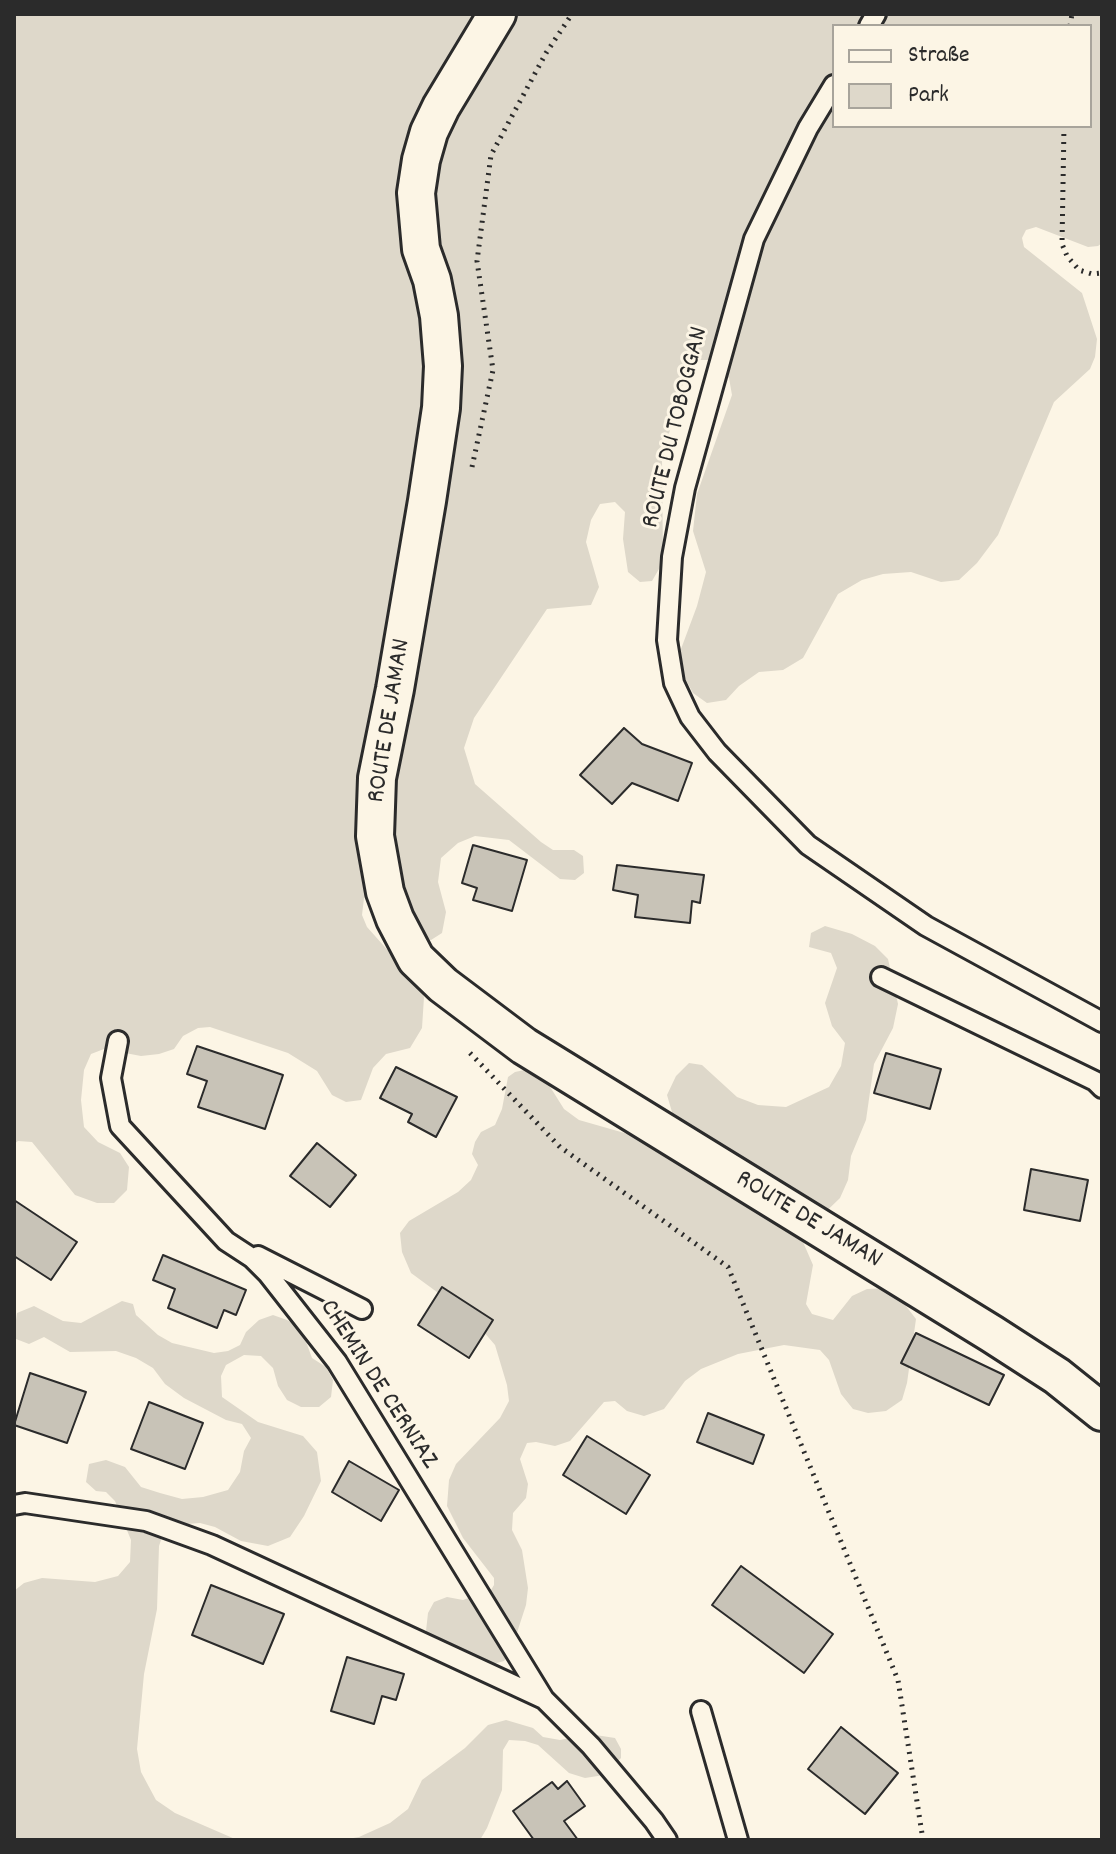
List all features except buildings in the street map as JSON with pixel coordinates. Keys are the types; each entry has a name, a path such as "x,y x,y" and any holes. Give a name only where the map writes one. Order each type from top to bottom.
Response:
{"street":[{"name":"ROUTE DE JAMAN","path":"497,14 429,132 416,193 421,249 437,304 443,366 441,408 427,501 377,778 375,836 385,892 395,919 416,959 443,985 524,1046 992,1334 1057,1376 1102,1412"}],"lane":[{"name":"ROUTE DU TOBOGGAN","path":"832,88 808,128 754,239 685,488 672,557 667,640 674,683 690,717 717,752 808,845 926,926 1102,1022"},
{"path":"881,977 1095,1081 1102,1088"},
{"name":"CHEMIN DE CERNIAZ","path":"118,1041 111,1078 120,1126 207,1222 226,1241 252,1258 337,1362 544,1699 591,1746 667,1840"},
{"path":"252,1258 257,1255 362,1309"},
{"name":"CHEMIN DE CERNIAZ","path":"14,1505 25,1503 159,1525 212,1545 544,1699"},
{"path":"701,1711 738,1840"}],"path":[{"path":"1064,128 1062,244 1079,270 1102,273"},
{"path":"466,1041 471,1055 560,1147 728,1267 898,1680 923,1840"}],"green space":[{"path":"14,14 1102,14 1102,243 1088,247 1036,227 1026,230 1022,238 1024,247 1082,293 1097,339 1095,357 1090,369 1054,402 998,535 977,563 959,580 941,582 911,572 883,574 862,580 838,594 803,658 783,670 759,672 726,700 707,703 693,693 682,673 681,649 706,572 693,531 697,494 732,395 729,378 708,360 695,360 686,372 662,459 663,562 652,581 640,582 628,572 623,539 625,512 615,502 600,504 591,520 586,542 599,587 591,605 547,609 474,718 464,748 475,784 553,850 574,850 583,856 584,873 575,880 560,879 509,840 475,836 458,843 441,858 438,882 446,912 442,933 431,940 417,936 405,893 398,888 373,890 364,898 362,915 367,927 416,982 424,997 422,1028 410,1048 386,1054 373,1068 361,1100 346,1102 332,1095 317,1071 288,1053 210,1027 198,1028 183,1036 174,1049 159,1054 141,1056 104,1049 91,1054 84,1070 81,1100 84,1127 98,1142 120,1153 129,1167 127,1190 114,1203 97,1203 75,1195 32,1142 18,1141 14,1144"},
{"path":"825,926 852,934 875,946 888,959 898,1004 893,1028 874,1064 866,1120 851,1156 848,1180 840,1198 806,1231 803,1242 813,1265 806,1304 812,1314 833,1320 852,1296 867,1289 892,1288 916,1319 902,1400 886,1411 868,1413 853,1409 841,1394 829,1360 820,1350 784,1345 738,1354 701,1369 685,1381 664,1409 644,1416 627,1411 615,1401 604,1402 570,1441 555,1446 527,1443 520,1459 528,1484 526,1498 513,1513 512,1530 522,1550 528,1588 526,1605 511,1651 504,1661 469,1671 438,1656 426,1631 428,1613 434,1602 447,1597 463,1600 491,1590 494,1585 494,1578 463,1538 447,1506 449,1480 456,1464 500,1418 509,1401 495,1345 471,1317 411,1273 402,1252 400,1233 409,1221 458,1192 471,1180 478,1165 472,1154 475,1142 481,1132 495,1125 502,1109 508,1077 515,1072 529,1069 542,1074 564,1109 579,1120 642,1138 670,1125 672,1112 667,1095 676,1076 689,1063 702,1065 737,1097 758,1105 786,1107 829,1087 841,1066 845,1043 832,1026 825,1003 837,968 831,953 809,947 811,933"},
{"path":"122,1301 133,1304 136,1315 172,1343 214,1353 240,1345 246,1332 259,1320 273,1315 287,1320 301,1328 312,1358 326,1367 333,1380 331,1397 319,1407 301,1407 287,1400 278,1386 273,1368 261,1356 244,1355 226,1365 221,1376 222,1397 258,1422 303,1436 317,1452 321,1481 290,1537 268,1546 241,1541 200,1523 187,1524 163,1534 159,1546 157,1609 144,1674 137,1749 141,1772 156,1800 175,1813 235,1839 248,1840 14,1840 14,1591 24,1583 42,1578 95,1582 118,1576 130,1562 131,1540 115,1501 106,1492 96,1491 86,1482 89,1464 106,1460 125,1467 141,1487 182,1499 203,1497 228,1490 240,1472 244,1451 251,1438 242,1424 226,1420 184,1398 165,1384 153,1368 136,1358 116,1351 70,1352 44,1337 29,1344 16,1339 14,1334 17,1313 34,1306 63,1321 81,1323"},
{"path":"506,1720 533,1728 543,1737 560,1740 589,1734 615,1738 621,1749 621,1758 604,1775 585,1778 569,1773 538,1745 509,1740 503,1750 502,1790 480,1840 342,1840 359,1837 390,1823 408,1809 422,1780 465,1748 488,1725"}]}
